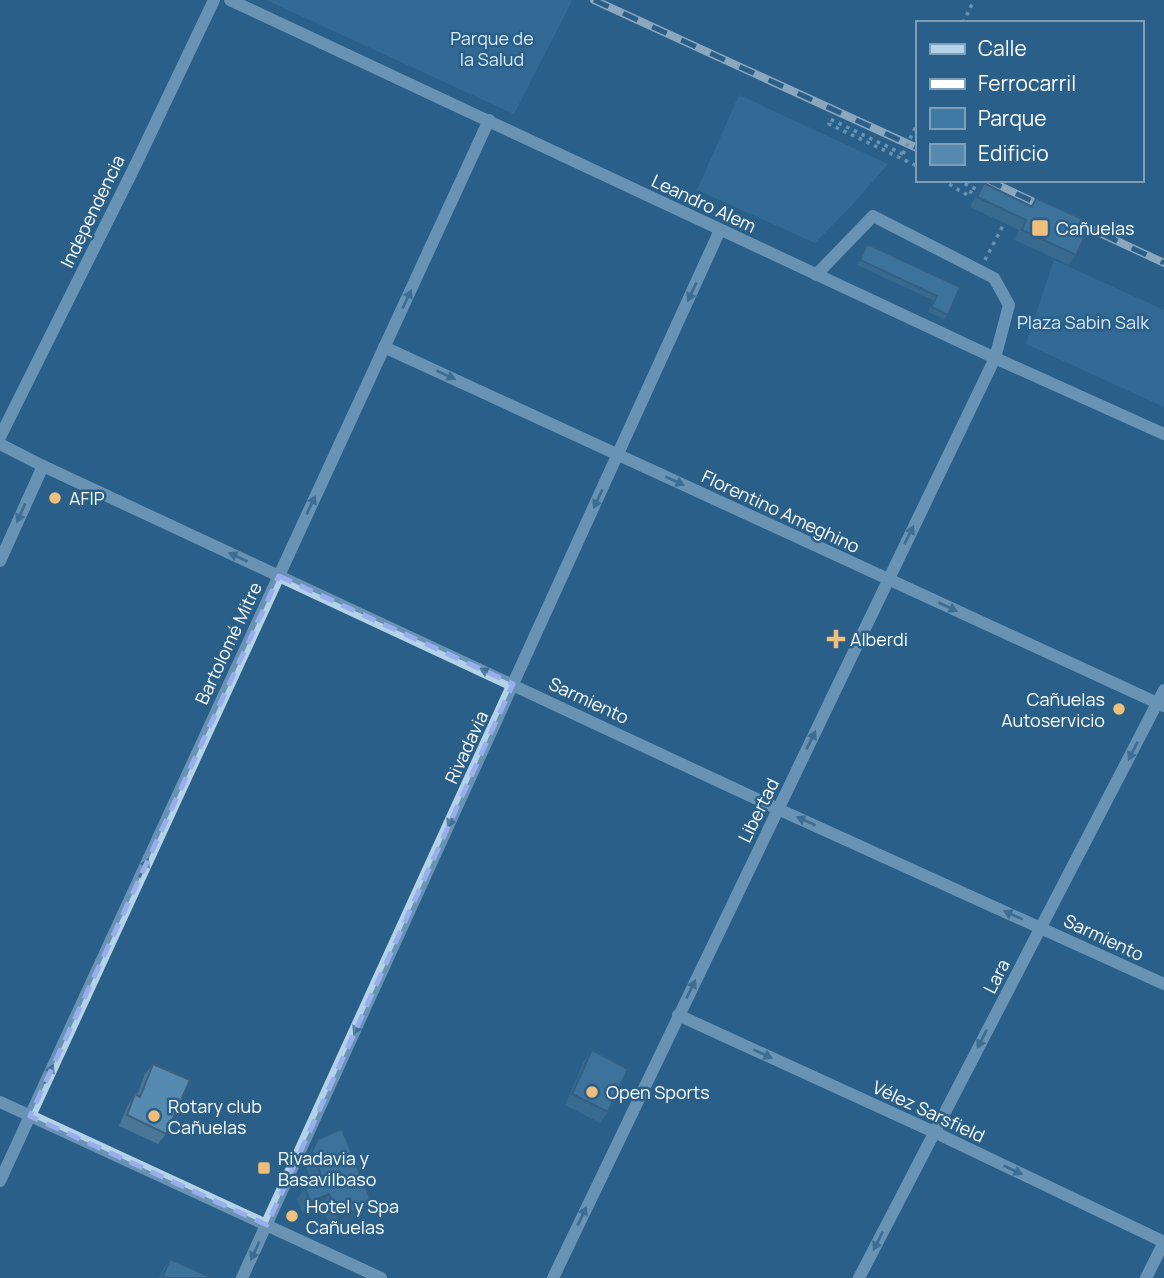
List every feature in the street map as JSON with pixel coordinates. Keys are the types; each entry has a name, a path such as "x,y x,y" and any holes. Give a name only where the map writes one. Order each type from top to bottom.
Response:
{"street":[{"name":"Independencia","path":"0,437 214,0"},
{"name":"Leandro Alem","path":"230,0 816,275 1164,434"},
{"name":"Bartolomé Mitre","path":"0,1181 489,120"},
{"name":"Libertad","path":"553,1278 995,358 1009,305 994,278 873,216 816,275"},
{"name":"Rivadavia","path":"242,1278 720,230"},
{"name":"Florentino Ameghino","path":"384,347 1161,705"},
{"name":"Sarmiento","path":"0,444 778,808 1164,985"},
{"path":"0,561 43,466"},
{"name":"Lara","path":"859,1278 1040,928 1161,705 1164,690"},
{"name":"Vélez Sarsfield","path":"678,1015 934,1132 1164,1242"},
{"path":"0,1102 381,1278"},
{"path":"1146,1278 1164,1242"}],"path":[{"path":"965,21 974,0"},
{"path":"916,126 904,154 830,119 829,124 916,165"},
{"path":"946,182 970,196 972,189"},
{"path":"960,182 984,192"},
{"path":"980,271 1007,217"}],"highlighted area":[{"path":"279,576 513,684 267,1225 30,1116"}],"green space":[{"name":"Parque de la Salud","path":"266,0 569,0 572,1 514,114"},
{"path":"739,95 888,164 815,243 697,190"},
{"name":"Plaza Sabin Salk","path":"1054,260 1164,310 1164,407 1026,344"}],"building":[{"path":"984,183 1032,207 1036,198 1091,223 1076,255 1022,230 1026,220 977,197"},
{"path":"867,244 960,287 948,315 931,307 937,296 860,260"},
{"path":"592,1050 628,1069 608,1112 572,1094"},
{"path":"153,1064 190,1080 166,1134 127,1115 135,1094 140,1097"},
{"path":"342,1129 372,1204 338,1217 329,1194 310,1202 305,1188 323,1180 312,1151 318,1139"},
{"path":"170,1259 213,1278 162,1278"}],"railway":[{"path":"594,0 916,148"},
{"path":"991,182 1164,263"}],"place":[{"name":"Cañuelas","path":"1040,228"},
{"name":"AFIP","path":"55,498"},
{"name":"Alberdi","path":"836,639"},
{"name":"Cañuelas Autoservicio","path":"1119,709"},
{"name":"Open Sports","path":"592,1092"},
{"name":"Rotary club Cañuelas","path":"154,1116"},
{"name":"Rivadavia y Basavilbaso","path":"264,1168"},
{"name":"Hotel y Spa Cañuelas","path":"292,1216"}]}
